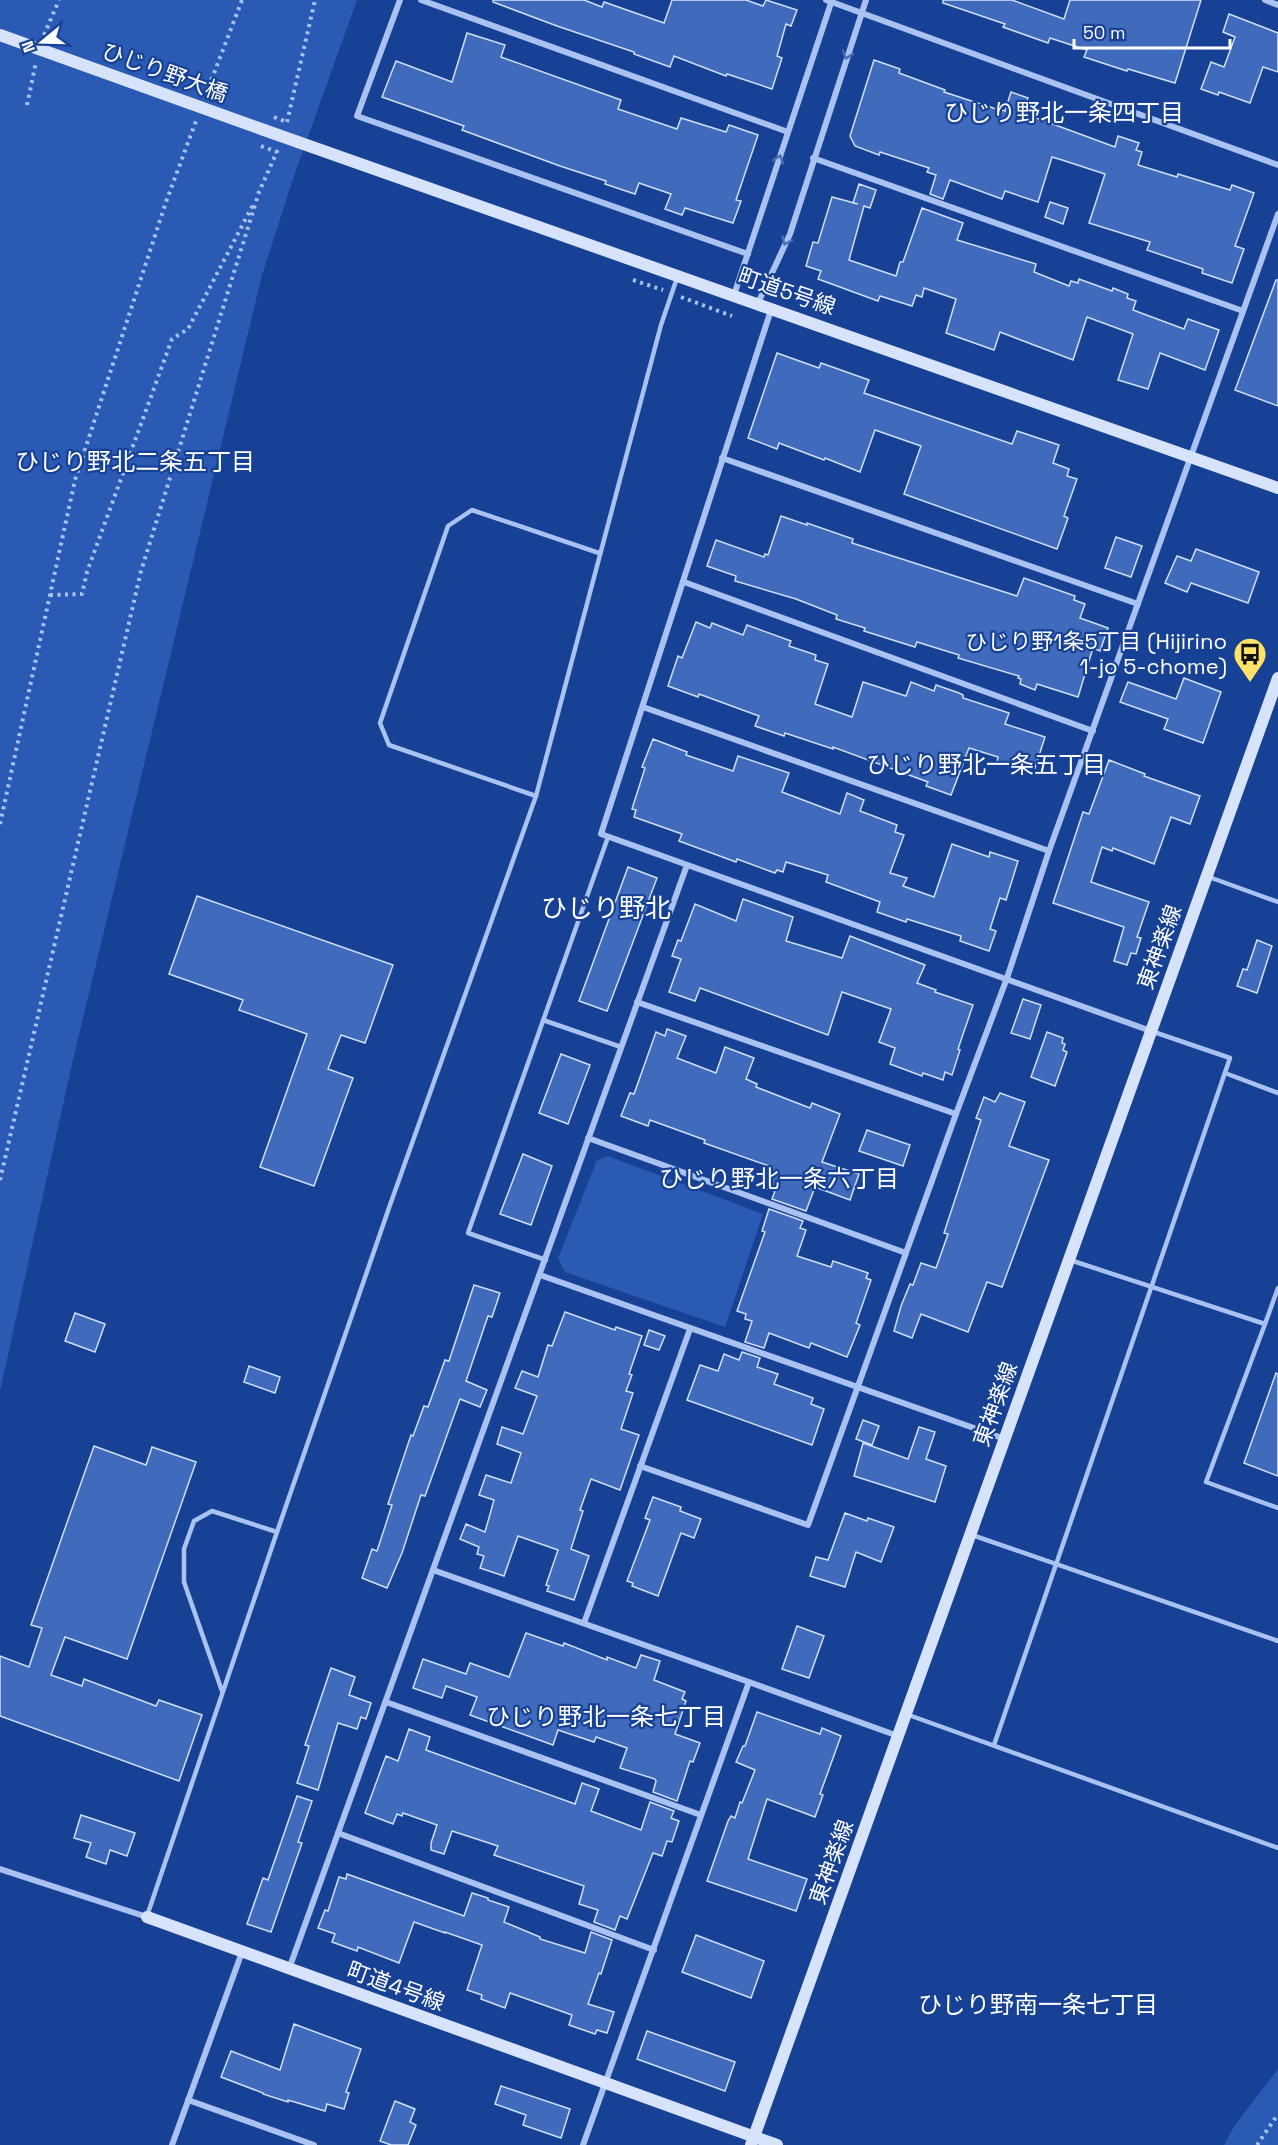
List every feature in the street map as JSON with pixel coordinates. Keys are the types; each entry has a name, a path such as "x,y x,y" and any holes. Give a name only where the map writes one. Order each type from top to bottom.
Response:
{"street":[{"path":"400,0 357,116 748,254"},
{"path":"421,0 788,132"},
{"path":"758,303 790,234 866,0"},
{"path":"1265,0 1278,5"},
{"path":"734,295 830,1 1278,165"},
{"name":"ひじり野大橋","path":"0,35 282,136"},
{"name":"町道5号線","path":"282,136 1278,488"},
{"path":"813,158 1243,311"},
{"path":"640,1466 808,1525 1007,978 1049,851 1278,214"},
{"path":"772,308 601,834 1151,1031"},
{"path":"722,458 1138,604"},
{"path":"684,582 1093,731"},
{"name":"東神楽線","path":"753,2141 1278,678"},
{"path":"643,707 1049,851"},
{"path":"289,1970 687,866"},
{"path":"637,1002 956,1114"},
{"path":"588,1138 906,1252"},
{"path":"540,1275 1005,1439"},
{"path":"584,1623 690,1329"},
{"path":"433,1570 898,1737"},
{"path":"583,2145 749,1682"},
{"path":"386,1702 701,1815"},
{"path":"338,1833 654,1950"},
{"name":"町道4号線","path":"0,1869 147,1917 605,2083 753,2141 777,2145"},
{"path":"172,2145 242,1953"},
{"path":"188,2100 314,2145"}],"lane":[{"path":"147,1917 222,1691 390,1204 536,796 661,325 678,276"},
{"path":"536,796 389,745 380,723 448,526 472,510 599,553"},
{"path":"546,1260 468,1233 608,837"},
{"path":"1207,876 1278,902"},
{"path":"543,1020 621,1047"},
{"path":"994,1745 1230,1058 1151,1031"},
{"path":"1225,1074 1278,1093"},
{"path":"1070,1260 1265,1324"},
{"path":"1278,1288 1206,1482 1278,1508"},
{"path":"222,1691 184,1582 184,1549 194,1521 212,1511 277,1532"},
{"path":"971,1535 1278,1641"},
{"path":"906,1714 1278,1848"}],"path":[{"path":"204,101 242,0"},
{"path":"0,1180 141,571 260,192 287,122 315,0"},
{"path":"0,824 75,480 166,202 200,112"},
{"path":"50,595 81,594 172,339 188,329 260,192"},
{"path":"1257,2145 1278,2114"}],"shaded area":[{"path":"0,0 357,0 295,173 262,275 72,1064 0,1391"},
{"path":"608,1156 763,1214 725,1327 565,1272 558,1258 597,1160"},
{"path":"1278,2069 1278,2145 1224,2145 1235,2125"}],"building":[{"path":"493,0 584,0 602,7 604,2 664,23 672,0 746,0 763,6 766,0 797,10 791,26 786,24 777,56 782,58 772,89 727,74 726,76 674,56 670,67 493,2"},
{"path":"943,0 1012,0 1064,19 1070,0 1201,0 1175,83 1084,57 1087,50 1050,38 1048,43 1003,27 1005,24 943,3"},
{"path":"1229,14 1278,33 1278,72 1263,67 1250,103 1219,92 1218,95 1201,89 1211,62 1224,67 1235,37 1223,32"},
{"path":"467,33 505,45 501,57 621,100 618,109 677,129 681,118 726,132 729,125 758,135 736,200 741,201 733,223 685,208 682,215 665,209 671,194 639,183 635,194 605,184 606,181 462,130 464,126 382,97 396,61 452,82"},
{"path":"874,60 900,69 899,73 945,90 944,92 996,109 1005,111 1011,92 1028,98 1023,113 1115,147 1118,136 1139,143 1136,150 1142,152 1138,165 1177,177 1178,174 1230,190 1232,185 1254,193 1235,246 1244,249 1232,283 1202,273 1203,269 1147,250 1150,242 1089,223 1105,174 1052,157 1038,202 1005,191 1002,199 950,180 943,199 930,194 936,175 927,172 929,168 855,146 850,136"},
{"path":"859,184 876,190 870,208 864,206 849,260 896,276 922,208 963,223 957,240 1036,264 1034,272 1069,286 1071,281 1078,283 1079,279 1112,291 1113,288 1128,294 1127,298 1136,301 1133,310 1184,329 1188,319 1219,330 1205,370 1160,353 1148,389 1118,380 1133,334 1087,317 1073,360 1000,332 994,350 946,333 956,299 924,288 922,297 916,295 912,306 880,296 878,301 818,279 821,271 806,266 813,242 818,243 832,197 853,203"},
{"path":"1050,202 1068,208 1063,224 1045,217"},
{"path":"1276,280 1278,280 1278,406 1235,390"},
{"path":"777,353 819,368 821,363 869,380 864,393 1012,444 1017,431 1059,445 1053,463 1069,469 1067,476 1077,479 1064,516 1068,518 1057,549 904,494 921,446 875,430 860,472 779,443 777,449 748,438"},
{"path":"781,516 853,539 852,543 1017,596 1024,578 1075,596 1074,600 1085,604 1080,618 1108,628 1100,651 1093,648 1078,697 1037,684 1035,690 1020,684 1019,676 958,658 959,655 917,642 915,647 864,631 865,628 836,619 837,615 796,599 735,581 736,576 707,566 716,540 764,557 765,554 768,555"},
{"path":"1116,537 1142,546 1131,577 1105,568"},
{"path":"1196,549 1259,572 1248,603 1191,583 1187,592 1165,583 1177,556 1191,561"},
{"path":"696,622 710,628 712,623 743,635 747,625 791,641 789,646 816,655 815,660 828,664 815,704 852,717 863,682 906,696 911,682 934,691 936,685 959,693 963,695 963,698 1009,713 1005,724 1045,737 1035,768 1021,764 1019,770 997,762 998,757 969,748 951,795 926,786 928,782 833,747 833,749 785,733 784,736 755,726 759,716 699,694 698,697 668,686 678,656 682,658"},
{"path":"1184,678 1221,692 1203,743 1164,729 1168,719 1120,702 1128,682 1176,699"},
{"path":"653,739 687,752 686,755 733,771 738,756 789,773 782,792 840,814 847,793 864,800 860,811 897,825 895,832 904,835 890,873 907,878 903,886 934,897 952,844 989,857 990,852 1018,861 1006,900 1000,898 990,929 996,931 989,951 960,941 961,936 877,912 880,902 826,882 828,875 786,862 783,872 777,870 775,873 737,859 736,862 679,841 682,834 634,817 636,810 632,809 645,768 642,767"},
{"path":"1109,760 1145,774 1144,776 1200,796 1190,824 1171,817 1154,864 1113,848 1112,851 1102,847 1091,882 1149,902 1137,937 1141,938 1136,954 1131,953 1127,965 1114,961 1124,927 1053,903 1083,812 1089,814"},
{"path":"628,867 657,878 607,1011 579,1001"},
{"path":"197,896 393,965 365,1043 341,1035 328,1069 353,1078 314,1186 260,1167 307,1034 239,1010 243,1000 169,974"},
{"path":"743,899 793,917 786,941 842,958 850,936 925,965 917,983 973,1005 952,1075 945,1072 943,1080 923,1073 922,1076 890,1064 895,1048 879,1042 891,1009 842,992 828,1035 700,988 695,1001 669,992 681,959 672,956 678,940 681,941 695,904 736,921"},
{"path":"1257,940 1272,946 1257,993 1237,986 1243,969 1247,970"},
{"path":"1023,999 1041,1005 1030,1039 1011,1033"},
{"path":"667,1029 686,1036 677,1058 716,1073 725,1047 754,1058 746,1079 757,1084 756,1087 810,1108 812,1103 840,1114 822,1162 859,1174 850,1200 815,1187 806,1211 772,1199 775,1191 765,1188 772,1167 704,1143 705,1140 650,1120 648,1126 621,1116 630,1093 634,1094 656,1032 665,1036"},
{"path":"1047,1032 1063,1038 1062,1043 1065,1044 1063,1050 1067,1052 1055,1086 1031,1077"},
{"path":"561,1054 590,1065 568,1124 539,1113"},
{"path":"1000,1093 1025,1102 1009,1146 1049,1160 1002,1287 987,1282 968,1332 921,1314 912,1338 894,1331 901,1306 910,1284 913,1285 921,1263 936,1268 948,1234 944,1233 981,1120 976,1118 984,1097 995,1102"},
{"path":"867,1130 910,1145 903,1166 859,1151"},
{"path":"523,1154 552,1166 531,1225 500,1214"},
{"path":"769,1209 803,1221 800,1228 806,1230 797,1256 831,1267 833,1261 868,1273 866,1278 871,1280 856,1323 860,1325 847,1357 811,1343 809,1348 769,1333 764,1348 745,1342 752,1321 745,1319 746,1314 737,1311 765,1232 762,1231"},
{"path":"474,1285 500,1293 492,1317 488,1316 466,1381 487,1390 480,1407 460,1399 425,1496 421,1495 402,1553 387,1588 362,1578 372,1549 377,1551 392,1505 388,1504 411,1435 413,1436 424,1406 428,1407 445,1360 449,1361"},
{"path":"565,1312 615,1330 616,1327 642,1336 629,1374 632,1375 626,1391 633,1393 621,1429 639,1435 620,1490 591,1479 580,1510 583,1511 571,1549 589,1556 574,1600 547,1591 549,1586 546,1585 558,1550 518,1536 504,1576 480,1568 484,1556 477,1554 479,1547 460,1539 466,1524 485,1532 494,1500 479,1495 486,1475 511,1483 521,1453 497,1444 502,1427 523,1434 537,1396 515,1388 522,1371 538,1377 548,1345 552,1346"},
{"path":"75,1313 105,1324 95,1352 65,1341"},
{"path":"649,1330 665,1336 659,1350 644,1345"},
{"path":"742,1352 760,1358 757,1367 778,1374 774,1384 813,1398 811,1404 824,1409 812,1445 687,1400 700,1365 718,1371 724,1354 739,1360"},
{"path":"249,1366 280,1377 275,1393 244,1382"},
{"path":"1276,1373 1278,1374 1278,1476 1244,1463"},
{"path":"863,1420 879,1426 872,1445 856,1439"},
{"path":"919,1427 935,1432 926,1459 946,1466 935,1502 854,1476 863,1443 908,1459"},
{"path":"94,1446 146,1465 152,1447 196,1462 127,1659 65,1637 51,1675 82,1686 84,1679 156,1706 159,1700 202,1715 179,1781 0,1716 0,1656 29,1667 42,1628 31,1625"},
{"path":"653,1497 681,1507 680,1511 701,1519 694,1538 681,1533 658,1596 632,1586 633,1583 627,1581 650,1520 645,1518"},
{"path":"845,1513 894,1527 881,1562 856,1552 845,1587 810,1576 816,1557 828,1560"},
{"path":"797,1626 824,1636 809,1678 782,1669"},
{"path":"526,1633 563,1646 564,1643 607,1660 607,1657 636,1668 641,1655 660,1661 654,1680 685,1692 682,1699 686,1701 675,1734 700,1743 693,1762 690,1761 677,1801 653,1792 655,1779 620,1768 627,1748 596,1737 594,1742 558,1730 553,1745 470,1715 477,1697 446,1686 442,1698 413,1688 423,1659 466,1674 470,1663 509,1677"},
{"path":"331,1668 355,1677 349,1695 371,1703 366,1719 361,1717 357,1729 338,1723 318,1790 297,1783 309,1746 305,1745"},
{"path":"757,1712 820,1734 822,1728 841,1736 820,1794 823,1795 815,1817 767,1799 748,1859 807,1879 796,1911 707,1881 728,1821 731,1816 735,1818 755,1770 736,1762 745,1746"},
{"path":"409,1729 430,1737 426,1750 575,1804 582,1783 599,1789 591,1811 641,1830 650,1802 674,1811 671,1818 679,1821 672,1842 667,1841 662,1856 653,1853 627,1919 620,1916 615,1930 594,1922 598,1910 579,1904 584,1886 494,1855 498,1846 452,1831 444,1854 431,1850 437,1825 403,1813 402,1816 397,1814 393,1824 365,1813 386,1756 398,1761"},
{"path":"297,1796 312,1801 298,1842 302,1843 271,1932 247,1924 263,1878 268,1880"},
{"path":"81,1815 135,1833 127,1856 110,1850 106,1864 86,1857 91,1843 74,1838"},
{"path":"347,1874 464,1916 472,1893 488,1898 488,1900 509,1907 504,1922 540,1937 540,1939 585,1953 591,1932 612,1940 588,2004 614,2012 607,2033 597,2030 595,2034 569,2025 572,2015 510,1993 505,2008 481,1999 482,1995 467,1990 482,1945 445,1932 414,1922 399,1963 358,1947 357,1951 332,1942 335,1934 318,1928 325,1910 328,1911 339,1877 346,1879"},
{"path":"696,1935 764,1961 751,1998 682,1972"},
{"path":"294,2024 361,2049 346,2092 349,2093 344,2109 327,2104 325,2111 288,2100 288,2102 221,2077 231,2051 280,2070"},
{"path":"647,2031 735,2062 725,2091 637,2059"},
{"path":"501,2086 570,2109 561,2138 523,2125 526,2115 495,2104"},
{"path":"395,2101 415,2109 410,2122 416,2125 408,2145 391,2145 380,2141"}],"place":[{"name":"ひじり野1条5丁目 (Hijirino 1-jo 5-chome)","path":"1250,683"}],"district":[{"name":"ひじり野北一条四丁目","path":"1064,112"},
{"name":"ひじり野北二条五丁目","path":"135,461"},
{"name":"ひじり野北一条五丁目","path":"986,764"},
{"name":"ひじり野北","path":"606,908"},
{"name":"ひじり野北一条六丁目","path":"779,1178"},
{"name":"ひじり野北一条七丁目","path":"606,1716"},
{"name":"ひじり野南一条七丁目","path":"1038,2004"}]}
